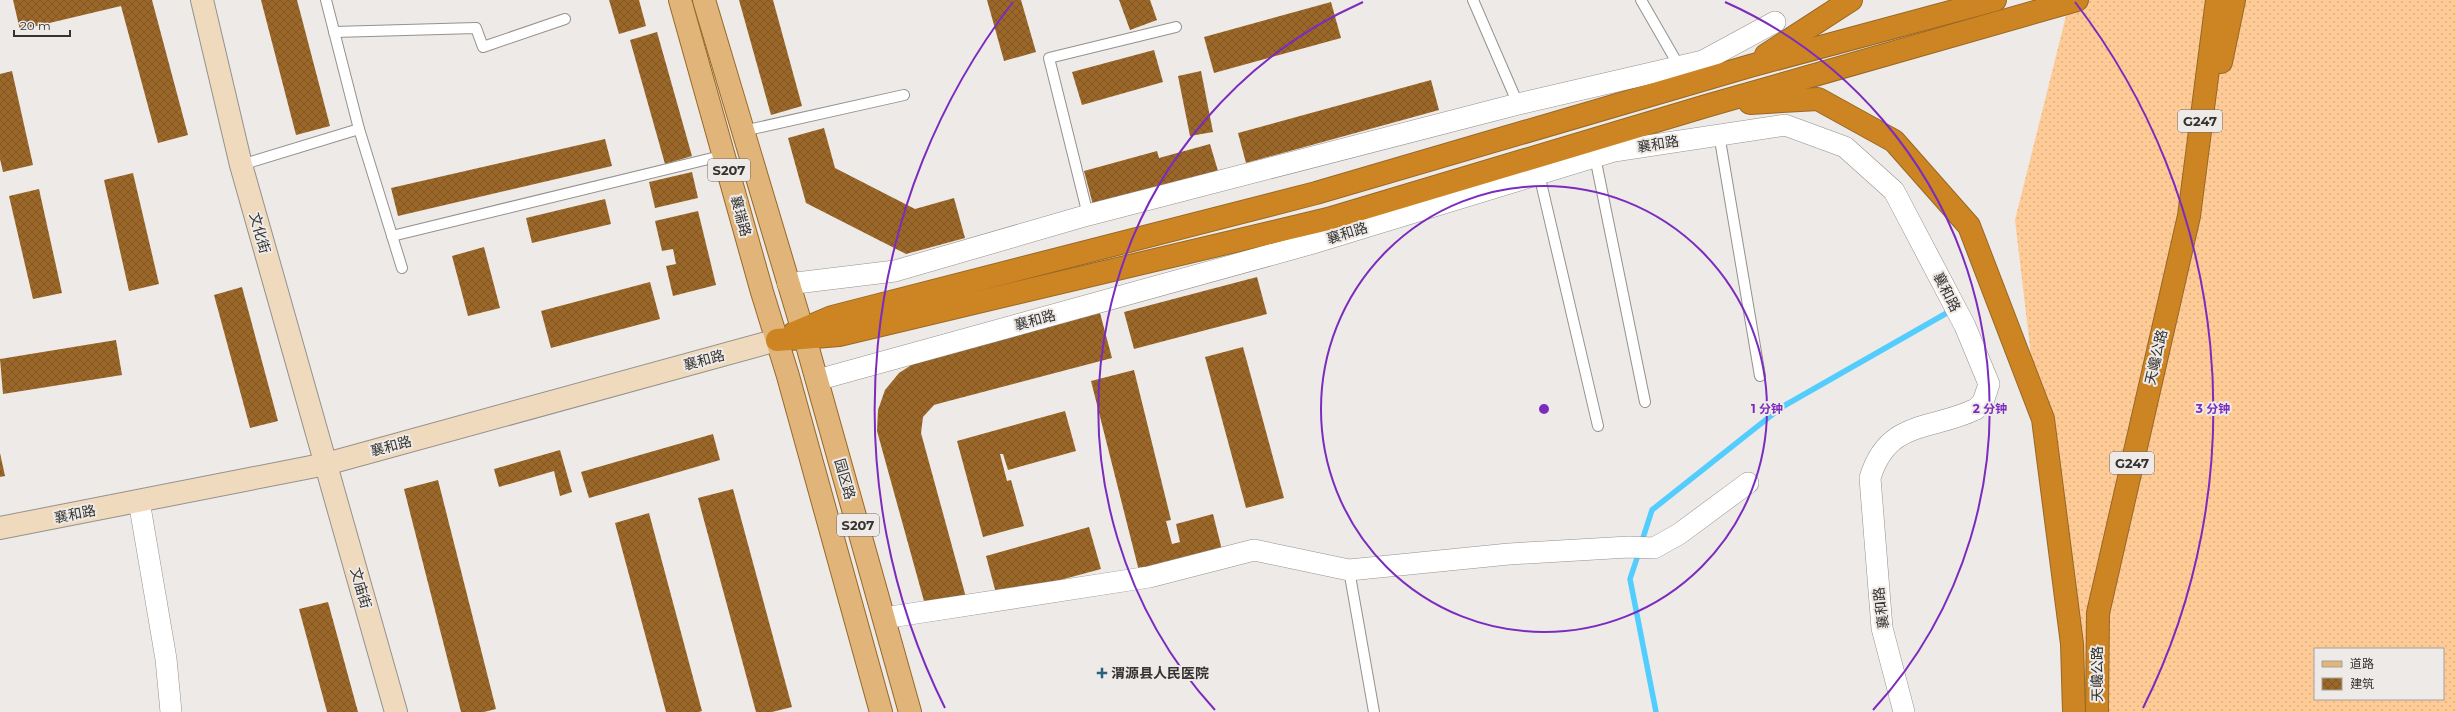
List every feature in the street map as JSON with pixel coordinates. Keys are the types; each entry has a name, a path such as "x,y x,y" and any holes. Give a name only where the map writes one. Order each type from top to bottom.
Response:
{"highway":[{"path":"1750,66 1851,0"},
{"path":"777,340 832,317 1316,192 1750,66 1995,0"},
{"path":"777,340 839,335 1328,219 1706,106 2077,0"},
{"path":"2217,0 2220,29"},
{"path":"2220,29 2234,0"},
{"name":"天巉公路","path":"2097,712 2098,613 2189,216 2220,29"},
{"path":"1706,106 1818,99 1894,141 1969,226 2043,419 2072,644 2074,712"}],"main road":[{"name":"文化街","path":"202,0 241,165 326,464"},
{"name":"襄瑞路","path":"680,0 777,340"},
{"name":"襄瑞路","path":"704,0 805,338"},
{"name":"园区路","path":"805,338 910,712"},
{"name":"襄和路","path":"0,528 326,464 777,340"},
{"name":"园区路","path":"777,340 880,712"},
{"name":"文庙街","path":"326,464 396,712"}],"street":[{"path":"788,284 895,271 1088,215 1518,104 1703,61 1775,22"},
{"name":"襄和路","path":"817,380 1310,244 1614,151 1785,125 1845,147 1894,191 1965,326 1989,384 1983,402 1976,409 1900,435 1886,446 1875,461 1870,478 1882,628 1904,712"},
{"path":"884,618 1149,577 1254,550 1349,570 1508,554 1629,547 1654,548 1679,534 1748,483"},
{"path":"139,501 166,658 170,712"}],"lane":[{"path":"326,0 359,129 402,268"},
{"path":"1473,0 1518,104"},
{"path":"1641,0 1679,66"},
{"path":"334,32 476,28 483,47 566,19"},
{"path":"1088,215 1049,58 1176,27"},
{"path":"743,131 904,94"},
{"path":"241,165 359,129"},
{"path":"1718,134 1760,376"},
{"path":"392,236 725,154"},
{"path":"1595,157 1645,402"},
{"path":"1539,174 1598,426"},
{"path":"1349,570 1374,712"}],"shaded area":[{"path":"2070,0 2456,0 2456,712 2073,712 2015,220"}],"building":[{"path":"13,0 152,0 188,135 158,143 121,6 20,30"},
{"path":"261,0 297,0 330,126 296,135"},
{"path":"609,0 639,0 646,26 619,34"},
{"path":"739,0 773,0 802,106 771,115"},
{"path":"987,0 1021,0 1036,52 1004,61"},
{"path":"1119,0 1150,0 1157,20 1130,30"},
{"path":"1331,2 1341,38 1214,73 1204,37"},
{"path":"657,32 692,156 665,164 630,40"},
{"path":"1154,50 1163,82 1082,105 1072,72"},
{"path":"12,71 33,165 3,172 0,159 0,74"},
{"path":"1201,71 1213,132 1190,136 1178,76"},
{"path":"1431,80 1439,110 1246,163 1238,133"},
{"path":"824,128 835,168 915,209 954,198 965,238 906,254 806,203 788,138"},
{"path":"605,139 612,166 398,216 391,188"},
{"path":"1210,144 1218,171 1093,205 1084,171 1157,151 1159,158"},
{"path":"692,172 698,198 655,208 649,182"},
{"path":"133,173 159,284 129,291 104,180"},
{"path":"39,189 62,293 33,299 9,196"},
{"path":"605,199 611,224 532,243 526,218"},
{"path":"698,211 716,285 673,296 666,266 676,264 673,249 662,251 655,221"},
{"path":"484,247 500,308 468,316 452,256"},
{"path":"1257,277 1267,314 1134,349 1124,312"},
{"path":"650,282 660,319 551,348 541,311"},
{"path":"242,287 278,421 250,428 214,295"},
{"path":"1100,313 1112,358 934,405 923,417 921,433 967,601 927,612 877,431 878,410 885,390 899,373 916,362"},
{"path":"116,340 122,375 3,394 0,359"},
{"path":"1243,347 1284,498 1246,508 1205,357"},
{"path":"1134,370 1171,520 1166,521 1172,544 1180,542 1176,524 1213,514 1222,550 1139,571 1091,381"},
{"path":"1065,411 1076,451 1008,470 1003,454 1000,454 1007,481 1011,480 1024,526 983,537 957,441"},
{"path":"713,434 720,460 589,498 581,472"},
{"path":"560,450 572,492 560,496 554,471 499,487 494,469"},
{"path":"0,453 5,476 0,477"},
{"path":"438,480 496,709 484,712 461,712 404,489"},
{"path":"733,489 792,707 772,712 756,712 698,498"},
{"path":"649,513 702,711 699,712 666,712 615,523"},
{"path":"1089,527 1101,569 997,597 986,556"},
{"path":"328,602 358,712 327,712 299,609"}],"waterway":[{"path":"1641,544 1652,510 1782,407 1952,310"},
{"path":"1639,552 1630,579 1656,712"}],"place":[{"name":"渭源县人民医院","path":"1102,673"}]}
